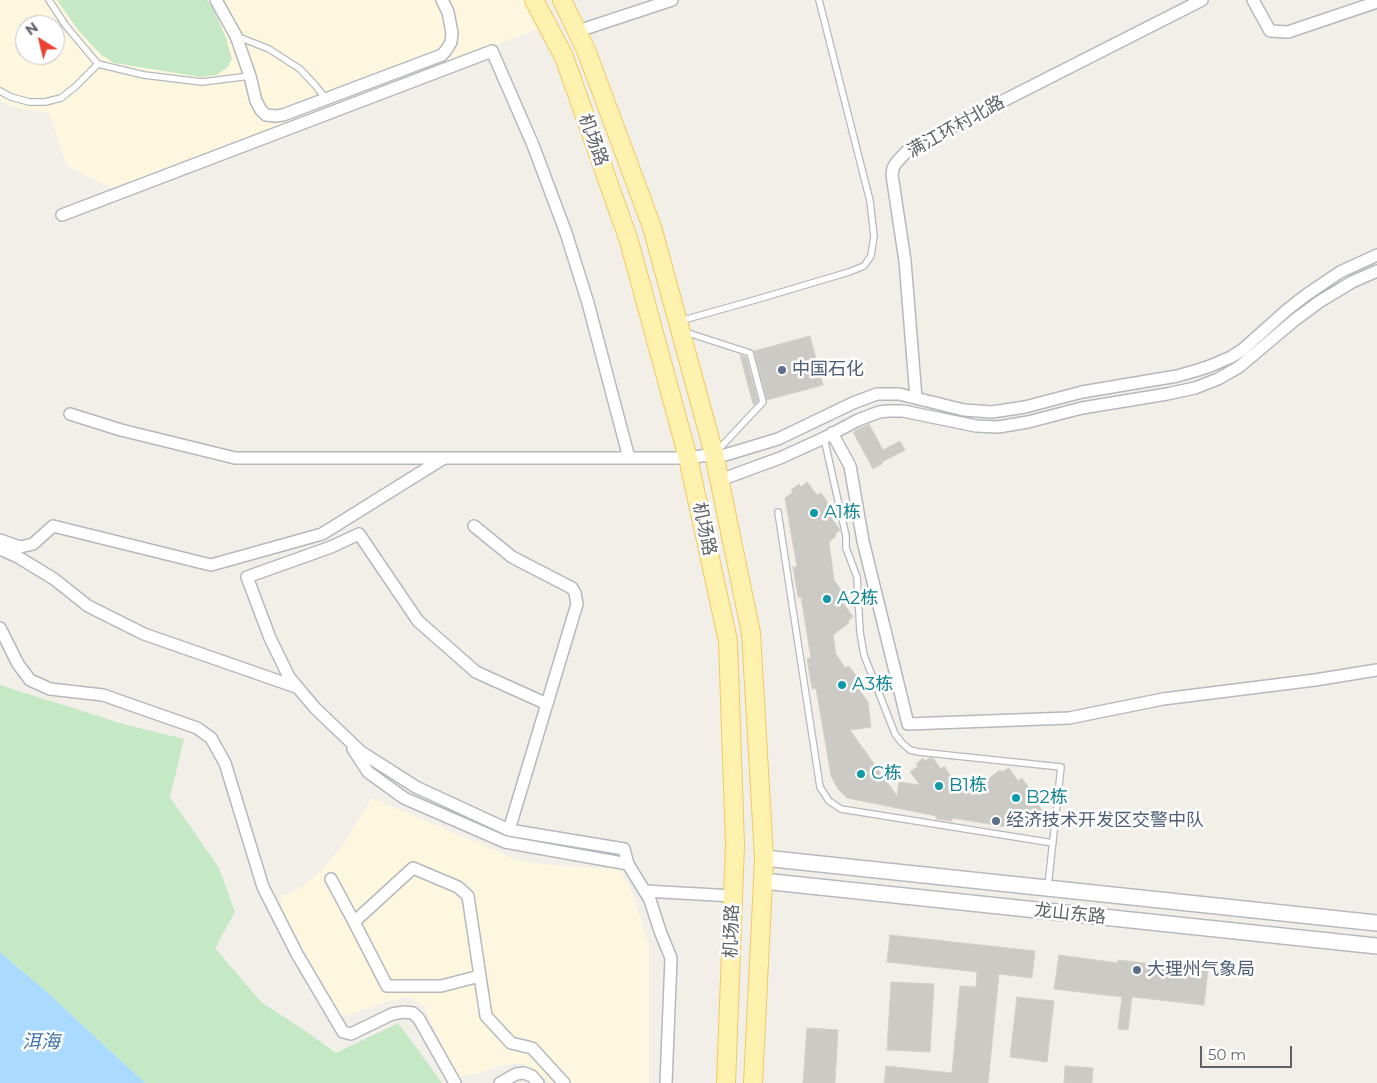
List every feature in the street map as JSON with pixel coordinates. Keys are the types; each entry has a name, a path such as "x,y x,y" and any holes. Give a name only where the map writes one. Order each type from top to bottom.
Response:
{"main road":[{"name":"机场路","path":"534,0 564,57 629,241 688,458 728,641 736,845 726,1083"},
{"name":"机场路","path":"562,0 578,31 652,227 720,480 751,633 764,858 752,1083"},
{"name":"龙山东路","path":"764,858 1377,923"},
{"path":"810,886 813,863"},
{"name":"龙山东路","path":"763,881 1377,946"}],"street":[{"path":"216,0 236,36 250,76 256,101 266,115 275,116 283,115 442,55 451,42 452,33 448,12 442,0"},
{"path":"578,31 672,0"},
{"name":"满江环村北路","path":"916,398 905,261 892,175 896,163 906,152 926,140 1202,0"},
{"path":"1253,0 1270,31 1288,32 1377,2"},
{"path":"62,215 492,51 533,145 566,233 588,302 629,458"},
{"path":"70,414 121,430 235,458 688,458 714,456 778,439 868,397 890,393 964,410 998,412 1082,392 1177,376 1198,370 1231,357 1242,350 1288,308 1306,295 1340,272 1377,255"},
{"path":"720,480 766,464 871,415 888,411 903,411 976,426 998,427 1028,422 1082,408 1195,388 1218,379 1239,367 1319,302 1352,282 1377,271"},
{"path":"828,435 850,466 863,541 908,724 1069,718 1163,699 1315,680 1377,670"},
{"path":"0,540 20,547 26,546 33,544 53,526 211,566 322,534 444,458"},
{"path":"474,526 512,557 572,588 577,604 510,830"},
{"path":"547,704 476,672 418,621 359,534 331,547 247,577 270,638 289,677 314,708 361,752 416,788 510,830 624,849 628,864 650,900 671,958 666,1083"},
{"path":"0,549 18,557 54,579 88,606 144,634 298,688"},
{"path":"0,628 18,664 30,680 50,689 103,695 197,728 211,738 225,763 263,887 297,954 343,1032 351,1034 392,1014 413,1013 419,1020 455,1083"},
{"path":"345,737 368,772 404,798 505,842 628,864"},
{"path":"354,922 413,868 458,887 468,896 486,1016 511,1044 532,1048 564,1083"},
{"path":"331,879 386,986 441,986 480,976"},
{"path":"644,891 733,896"},
{"path":"500,1083 516,1074 524,1073 532,1076 538,1083"}],"lane":[{"path":"49,0 66,26 98,64 144,75 202,82 250,76"},
{"path":"679,326 849,272 864,266 871,256 874,236 870,201 819,0"},
{"path":"236,36 269,49 300,68 326,98"},
{"path":"0,91 11,97 29,102 45,102 62,98 98,64"},
{"path":"679,326 750,353 763,402 714,456"},
{"path":"828,435 846,536 846,548 856,577 860,632 864,656 895,734 902,744 910,750 920,752 1061,767 1048,888"},
{"path":"778,512 820,787 829,801 841,808 1053,843"}],"shaded area":[{"path":"0,0 524,0 538,29 112,188 67,166 49,113 14,107 0,101"},
{"path":"372,798 520,861 560,866 619,869 632,892 649,946 649,1083 550,1083 546,1078 521,1063 502,1065 477,1074 459,1077 423,1005 408,997 389,1001 345,1016 338,1014 281,907 281,897 301,887 317,874 339,850"}],"green space":[{"path":"57,0 207,0 213,8 226,38 232,59 227,68 216,75 201,77 114,63 100,54 78,30"},
{"path":"0,685 123,724 184,739 170,797 219,868 235,912 215,948 261,1002 336,1053 398,1023 442,1083 145,1083 48,993 0,952"}],"water":[{"name":"洱海","path":"0,952 48,993 145,1083 0,1083"}],"building":[{"name":"中国石化","path":"810,336 823,385 767,400 754,351"},
{"path":"740,355 746,357 758,401 755,404 753,404"},
{"path":"869,424 883,450 900,441 905,450 873,469 853,432"},
{"path":"807,482 817,495 821,493 834,511 829,514 840,530 829,542 834,580 847,598 842,601 853,617 848,621 849,623 833,635 836,654 845,668 849,666 862,684 857,687 868,702 871,727 850,730 897,796 899,782 920,785 910,772 918,766 916,764 923,758 925,761 933,758 941,769 944,766 958,786 965,780 983,783 1000,770 1002,772 1009,768 1018,781 1022,778 1043,812 1029,826 1027,823 1020,829 952,818 952,821 936,819 936,816 847,798 838,789 831,776 816,688 812,689 807,658 811,658 801,597 798,597 793,567 797,567 785,498 799,484 801,487"},
{"path":"890,935 1035,951 1032,978 999,974 988,1083 884,1083 886,1066 952,1073 960,986 976,987 977,972 887,962"},
{"path":"1059,955 1118,963 1118,960 1208,970 1204,1005 1132,997 1128,1030 1118,1029 1122,997 1054,989"},
{"path":"891,982 934,984 930,1052 887,1050"},
{"path":"1017,997 1054,1001 1047,1062 1010,1057"},
{"path":"807,1028 838,1030 835,1083 803,1083"},
{"path":"1065,1066 1093,1068 1092,1083 1064,1083"}],"place":[{"name":"中国石化","path":"782,370"},
{"name":"A1栋","path":"814,513"},
{"name":"A2栋","path":"827,599"},
{"name":"A3栋","path":"842,685"},
{"name":"C栋","path":"861,774"},
{"name":"B1栋","path":"939,786"},
{"name":"B2栋","path":"1016,798"},
{"name":"经济技术开发区交警中队","path":"996,821"},
{"name":"大理州气象局","path":"1137,970"}]}
